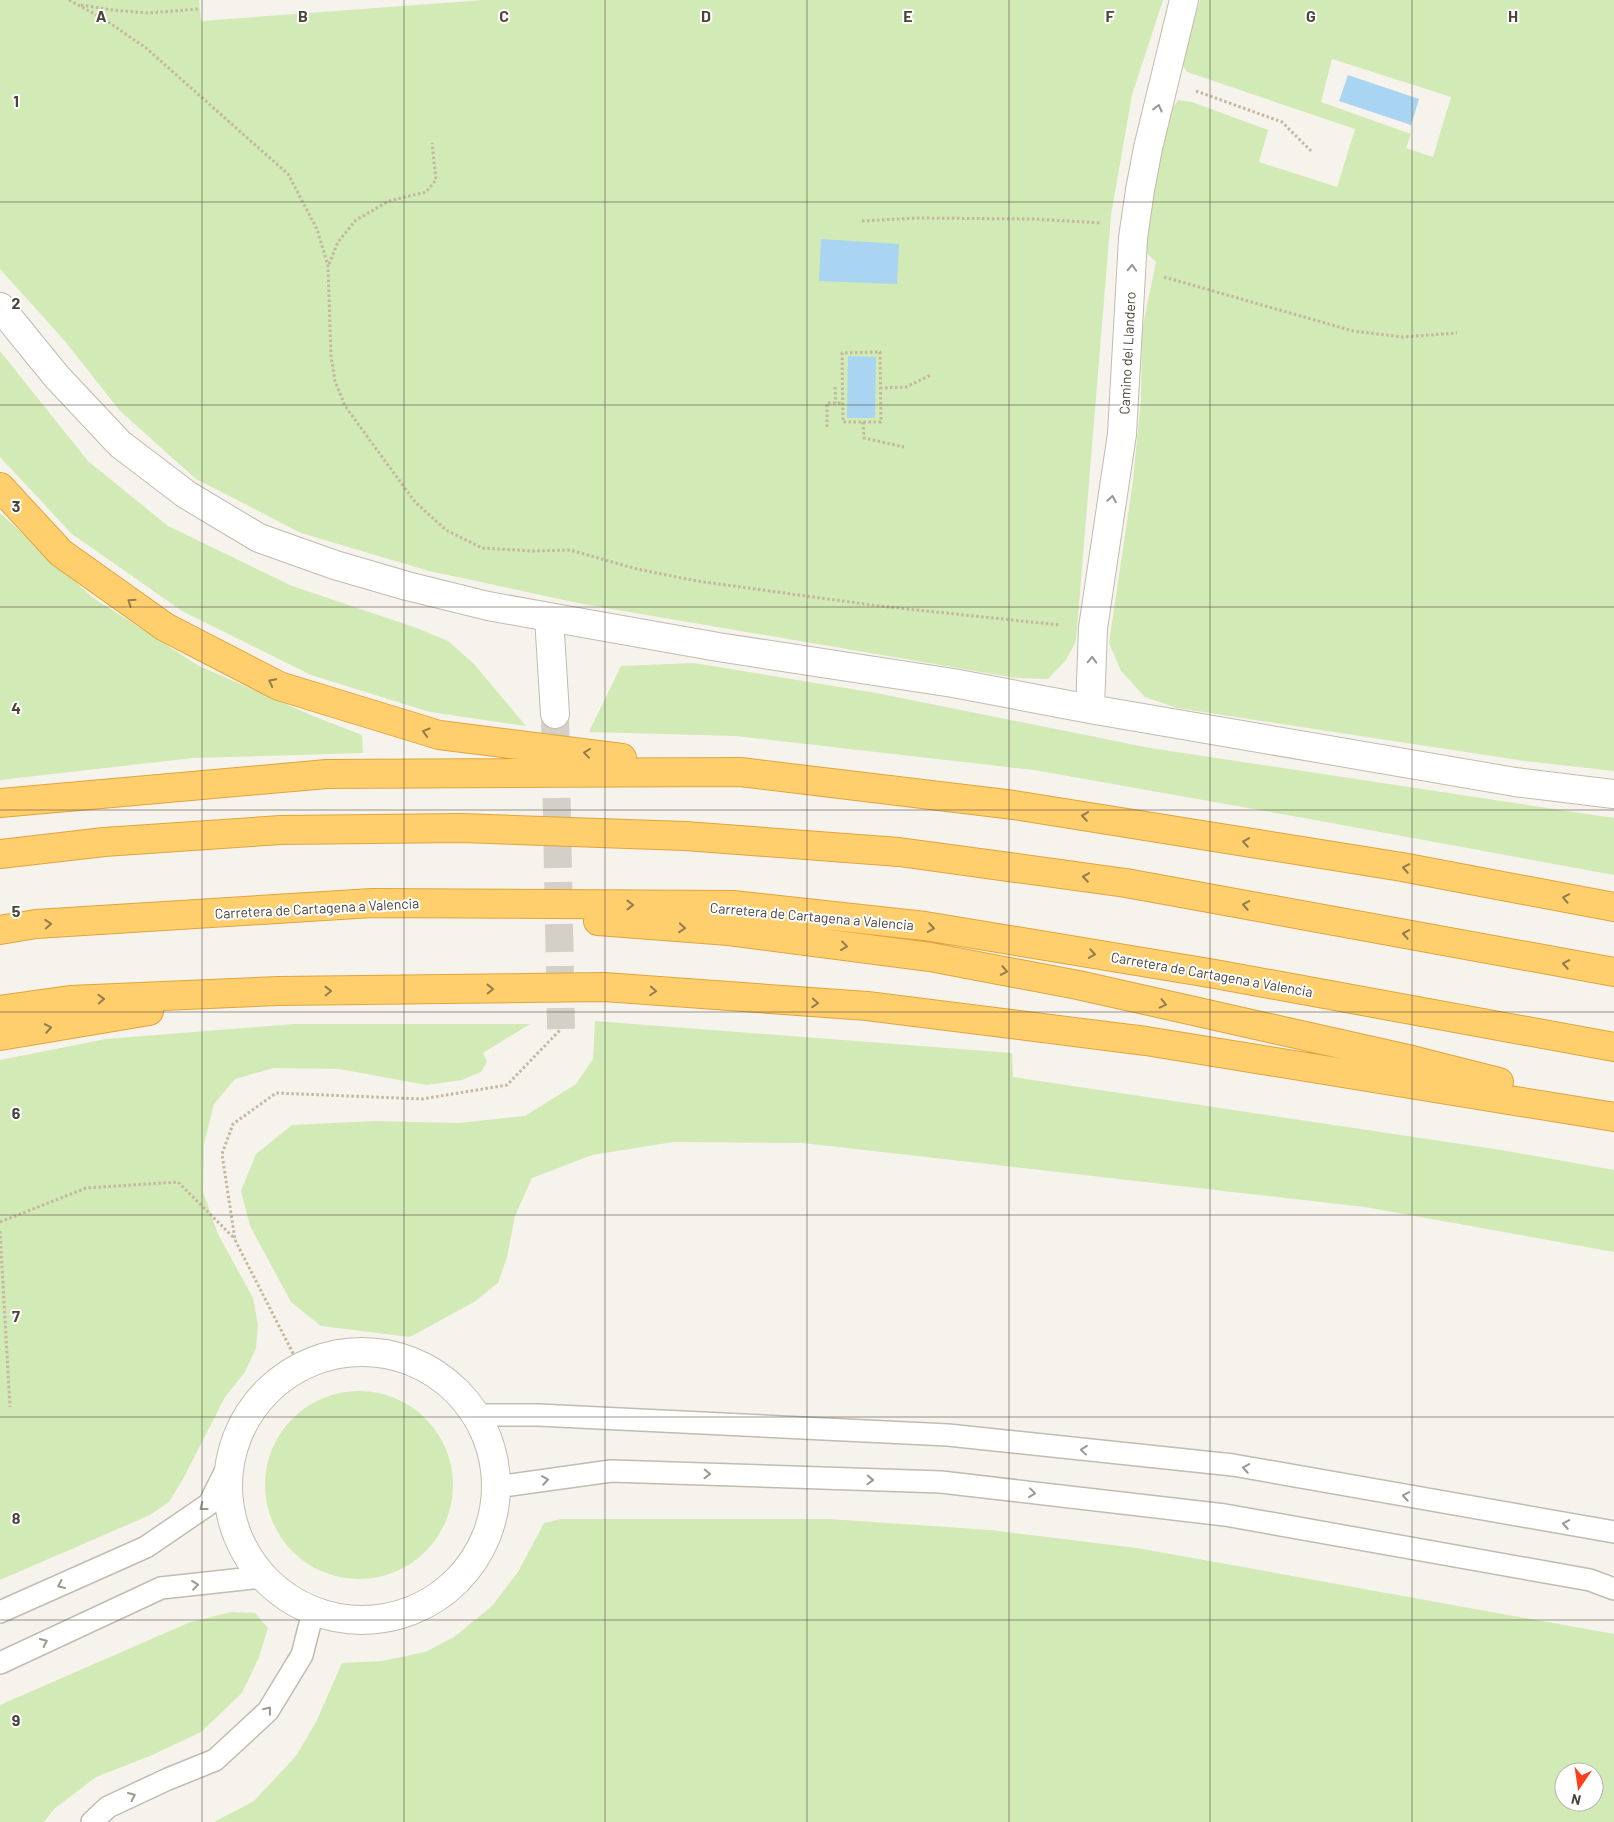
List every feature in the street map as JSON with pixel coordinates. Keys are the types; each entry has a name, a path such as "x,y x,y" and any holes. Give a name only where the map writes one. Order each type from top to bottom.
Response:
{"highway":[{"path":"0,487 61,553 166,627 279,686 439,736 1033,808 1402,867 1614,907"},
{"path":"0,803 327,774 740,772"},
{"path":"0,854 104,842 281,830 462,828 685,836 899,852 1126,883 1614,972"},
{"path":"372,903 729,931 930,957 1088,987 1412,1060 1614,1111"},
{"name":"Carretera de Cartagena a Valencia","path":"0,930 36,924 372,903 733,905 915,925 1216,974 1614,1047"},
{"path":"0,1010 70,1000 279,991 604,987 867,1006 1146,1041 1614,1117"},
{"path":"0,1036 279,991"}],"street":[{"name":"Camino del Llandero","path":"1090,709 1093,628 1122,434 1135,227 1148,148 1184,0"},
{"path":"0,307 57,377 120,444 187,495 259,538 335,565 488,606 549,617 718,647 953,683 1090,709 1515,782 1614,794"},
{"path":"549,617 555,714"},
{"path":"376,1352 414,1362 449,1384 476,1415 492,1449 497,1487 487,1538 459,1581 416,1610 364,1621 314,1612 262,1577 232,1526 228,1466 236,1436 252,1408 274,1384 300,1367 337,1354 376,1352"}],"lane":[{"path":"476,1415 538,1416 948,1435 1234,1465 1614,1532"},
{"path":"0,1612 146,1547 209,1504 228,1466"},
{"path":"497,1487 611,1471 941,1482 1225,1515 1590,1580 1614,1589"},
{"path":"0,1663 161,1588 262,1577"},
{"path":"92,1822 108,1807 168,1779 215,1760 268,1711 302,1655 314,1612"}],"path":[{"path":"69,0 104,19 146,48 288,174 317,229 328,266 331,358 335,381 345,406 415,502 446,530 482,548 532,551 570,550 637,569 697,581 879,606 1093,628"},
{"path":"78,4 112,10 148,12 200,10"},
{"path":"1164,80 1282,122 1312,152"},
{"path":"328,266 338,242 356,220 389,201 426,192 436,180 432,143"},
{"path":"862,221 916,218 1033,219 1135,227"},
{"path":"1132,269 1353,331 1403,337 1456,333"},
{"path":"880,352 881,422 843,422 842,403 842,353 880,352"},
{"path":"880,388 906,387 931,375"},
{"path":"835,387 836,403"},
{"path":"827,427 827,403 842,403"},
{"path":"863,422 864,438 904,447"},
{"path":"235,1240 222,1154 233,1124 276,1093 422,1099 508,1084 561,1030"},
{"path":"0,1222 86,1188 178,1182 235,1240 300,1367"},
{"path":"0,1232 10,1407"}],"green space":[{"path":"0,0 199,0 201,21 484,0 1163,0 1132,95 1111,215 1076,641 1066,660 1048,679 1016,678 583,604 429,571 301,533 196,479 120,411 64,340 0,269"},
{"path":"1200,0 1614,0 1614,771 1525,761 1177,708 1145,697 1121,671 1109,643 1133,481 1141,399 1142,330 1156,262 1144,250 1153,178 1171,111 1178,100 1192,102 1268,130 1259,162 1337,187 1355,129 1187,72 1182,64","holes":["1332,59 1451,97 1433,157 1406,148 1411,134 1321,102"]},
{"path":"0,351 88,461 168,526 292,586 414,627 448,641 474,664 526,726 430,712 311,675 182,611 72,534 0,457"},
{"path":"0,513 92,597 199,666 313,716 362,735 363,753 193,758 0,780"},
{"path":"694,663 876,693 1150,748 1614,818 1614,875 1034,770 735,736 589,732 621,666"},
{"path":"595,1021 1012,1053 1013,1077 1501,1150 1614,1170 1614,1252 1365,1207 803,1143 673,1142 592,1155 532,1178 515,1216 507,1257 498,1283 474,1302 410,1337 321,1326 291,1302 250,1226 241,1191 256,1154 292,1125 375,1121 459,1123 525,1116 576,1084 593,1059"},
{"path":"293,1024 530,1024 483,1053 487,1062 481,1072 462,1080 427,1085 339,1069 274,1068 235,1079 214,1104 204,1144 203,1192 218,1234 253,1298 258,1325 256,1348 245,1372 225,1397 183,1479 169,1502 150,1515 0,1580 0,1060 106,1039"},
{"path":"350,1391 368,1391 386,1395 403,1402 419,1412 432,1425 446,1449 453,1476 453,1494 446,1521 432,1545 419,1558 403,1568 386,1575 368,1579 350,1579 332,1575 315,1568 299,1558 286,1545 276,1529 269,1512 265,1494 265,1476 269,1458 276,1441 286,1425 299,1412 315,1402 332,1395"},
{"path":"561,1519 829,1519 990,1530 1137,1548 1614,1634 1614,1822 214,1822 254,1801 296,1756 316,1722 342,1663 382,1661 425,1652 454,1637 492,1606 518,1572 544,1523"},
{"path":"231,1612 255,1613 268,1628 259,1657 242,1693 201,1732 150,1756 96,1777 54,1809 44,1822 0,1822 0,1705 188,1623"}],"water":[{"path":"1348,75 1419,99 1411,125 1339,101"},
{"path":"821,239 899,244 897,284 819,281"},
{"path":"848,356 876,357 875,418 847,418"}],"tunnel":[{"path":"555,714 561,1029"}]}
